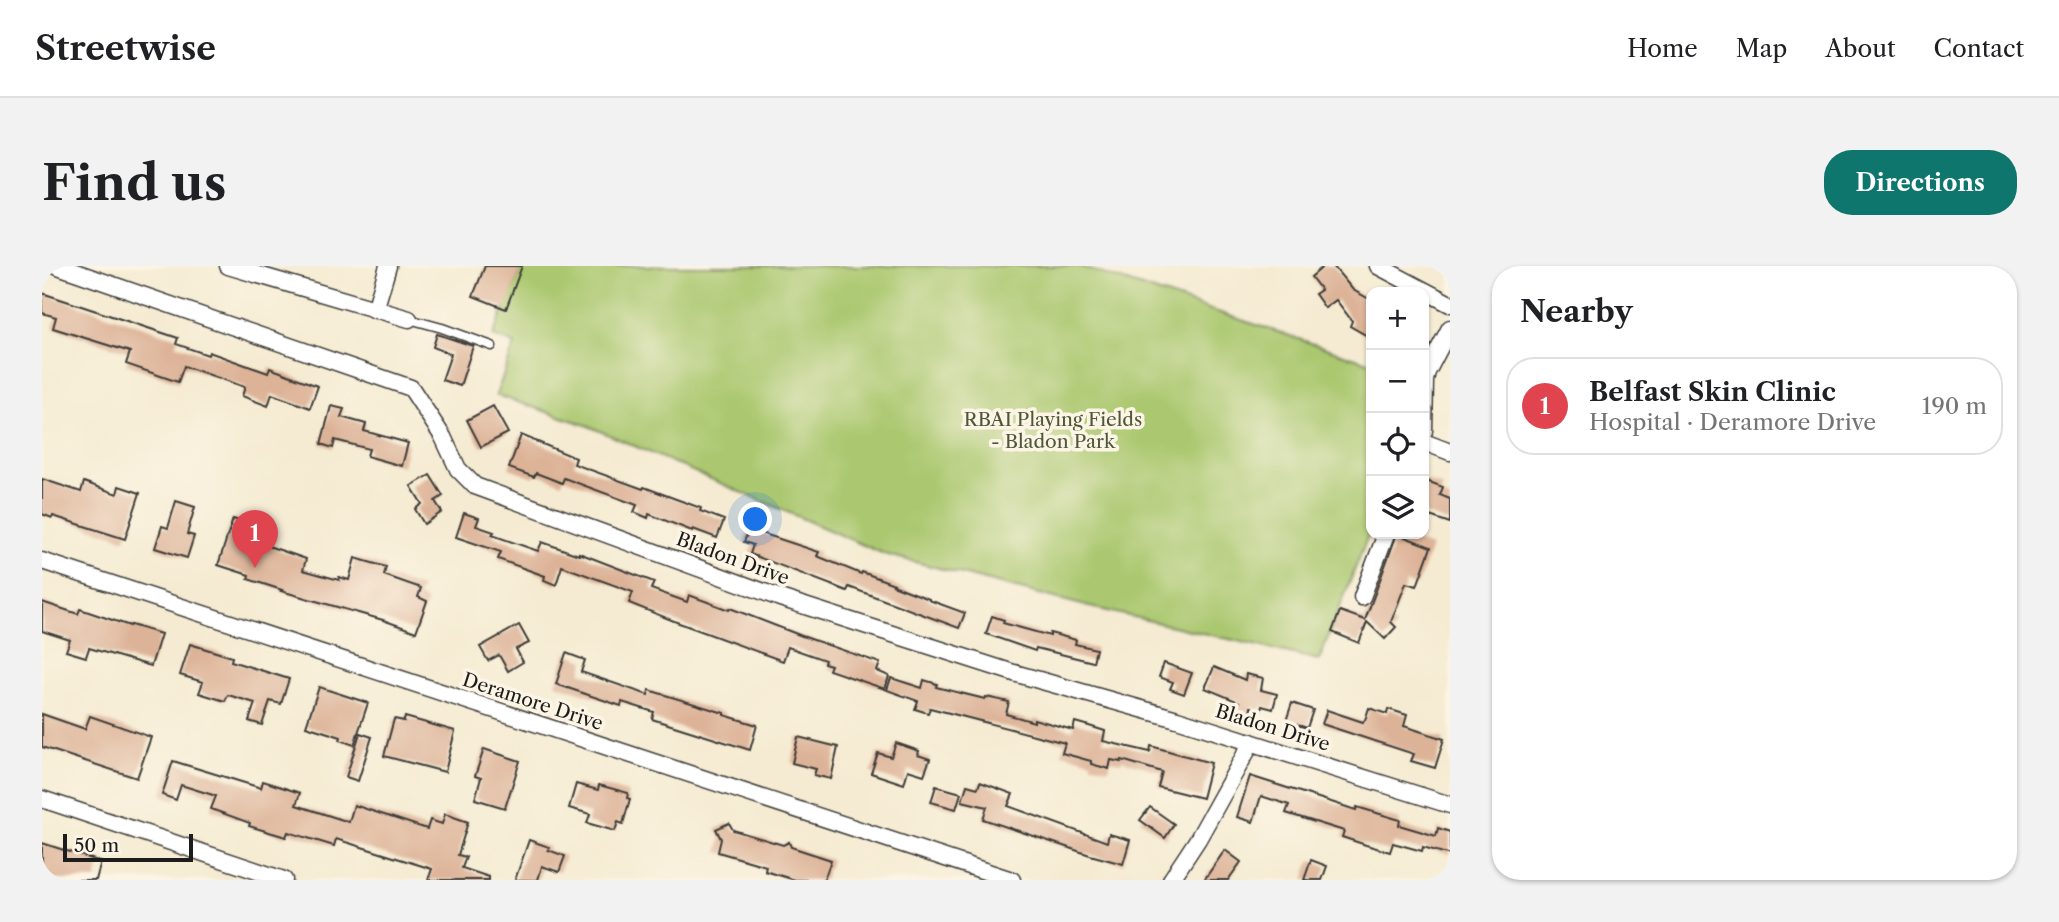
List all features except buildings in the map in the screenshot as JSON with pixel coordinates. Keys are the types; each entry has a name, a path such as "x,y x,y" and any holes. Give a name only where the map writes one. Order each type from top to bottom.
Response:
{"street":[{"name":"Bladon Drive","path":"58,266 411,388 443,437 458,469 475,486 796,603 1014,673 1249,741 1450,805"},
{"path":"228,266 408,319"},
{"path":"375,310 388,266"},
{"path":"1378,266 1450,304"},
{"path":"1425,413 1427,372 1450,328"},
{"path":"1429,444 1450,452"},
{"path":"1362,597 1384,539"},
{"name":"Deramore Drive","path":"42,561 1012,880"},
{"path":"1171,880 1204,828 1247,751 1249,741"},
{"path":"42,800 284,880"}],"lane":[{"path":"408,319 492,346"}],"green space":[{"name":"RBAI Playing Fields - Bladon Park","path":"522,266 1079,266 1366,361 1367,539 1319,660 1086,606 884,554 586,425 496,395 515,344 493,336"}],"place":[{"name":"Belfast Skin Clinic","path":"255,568"}]}
